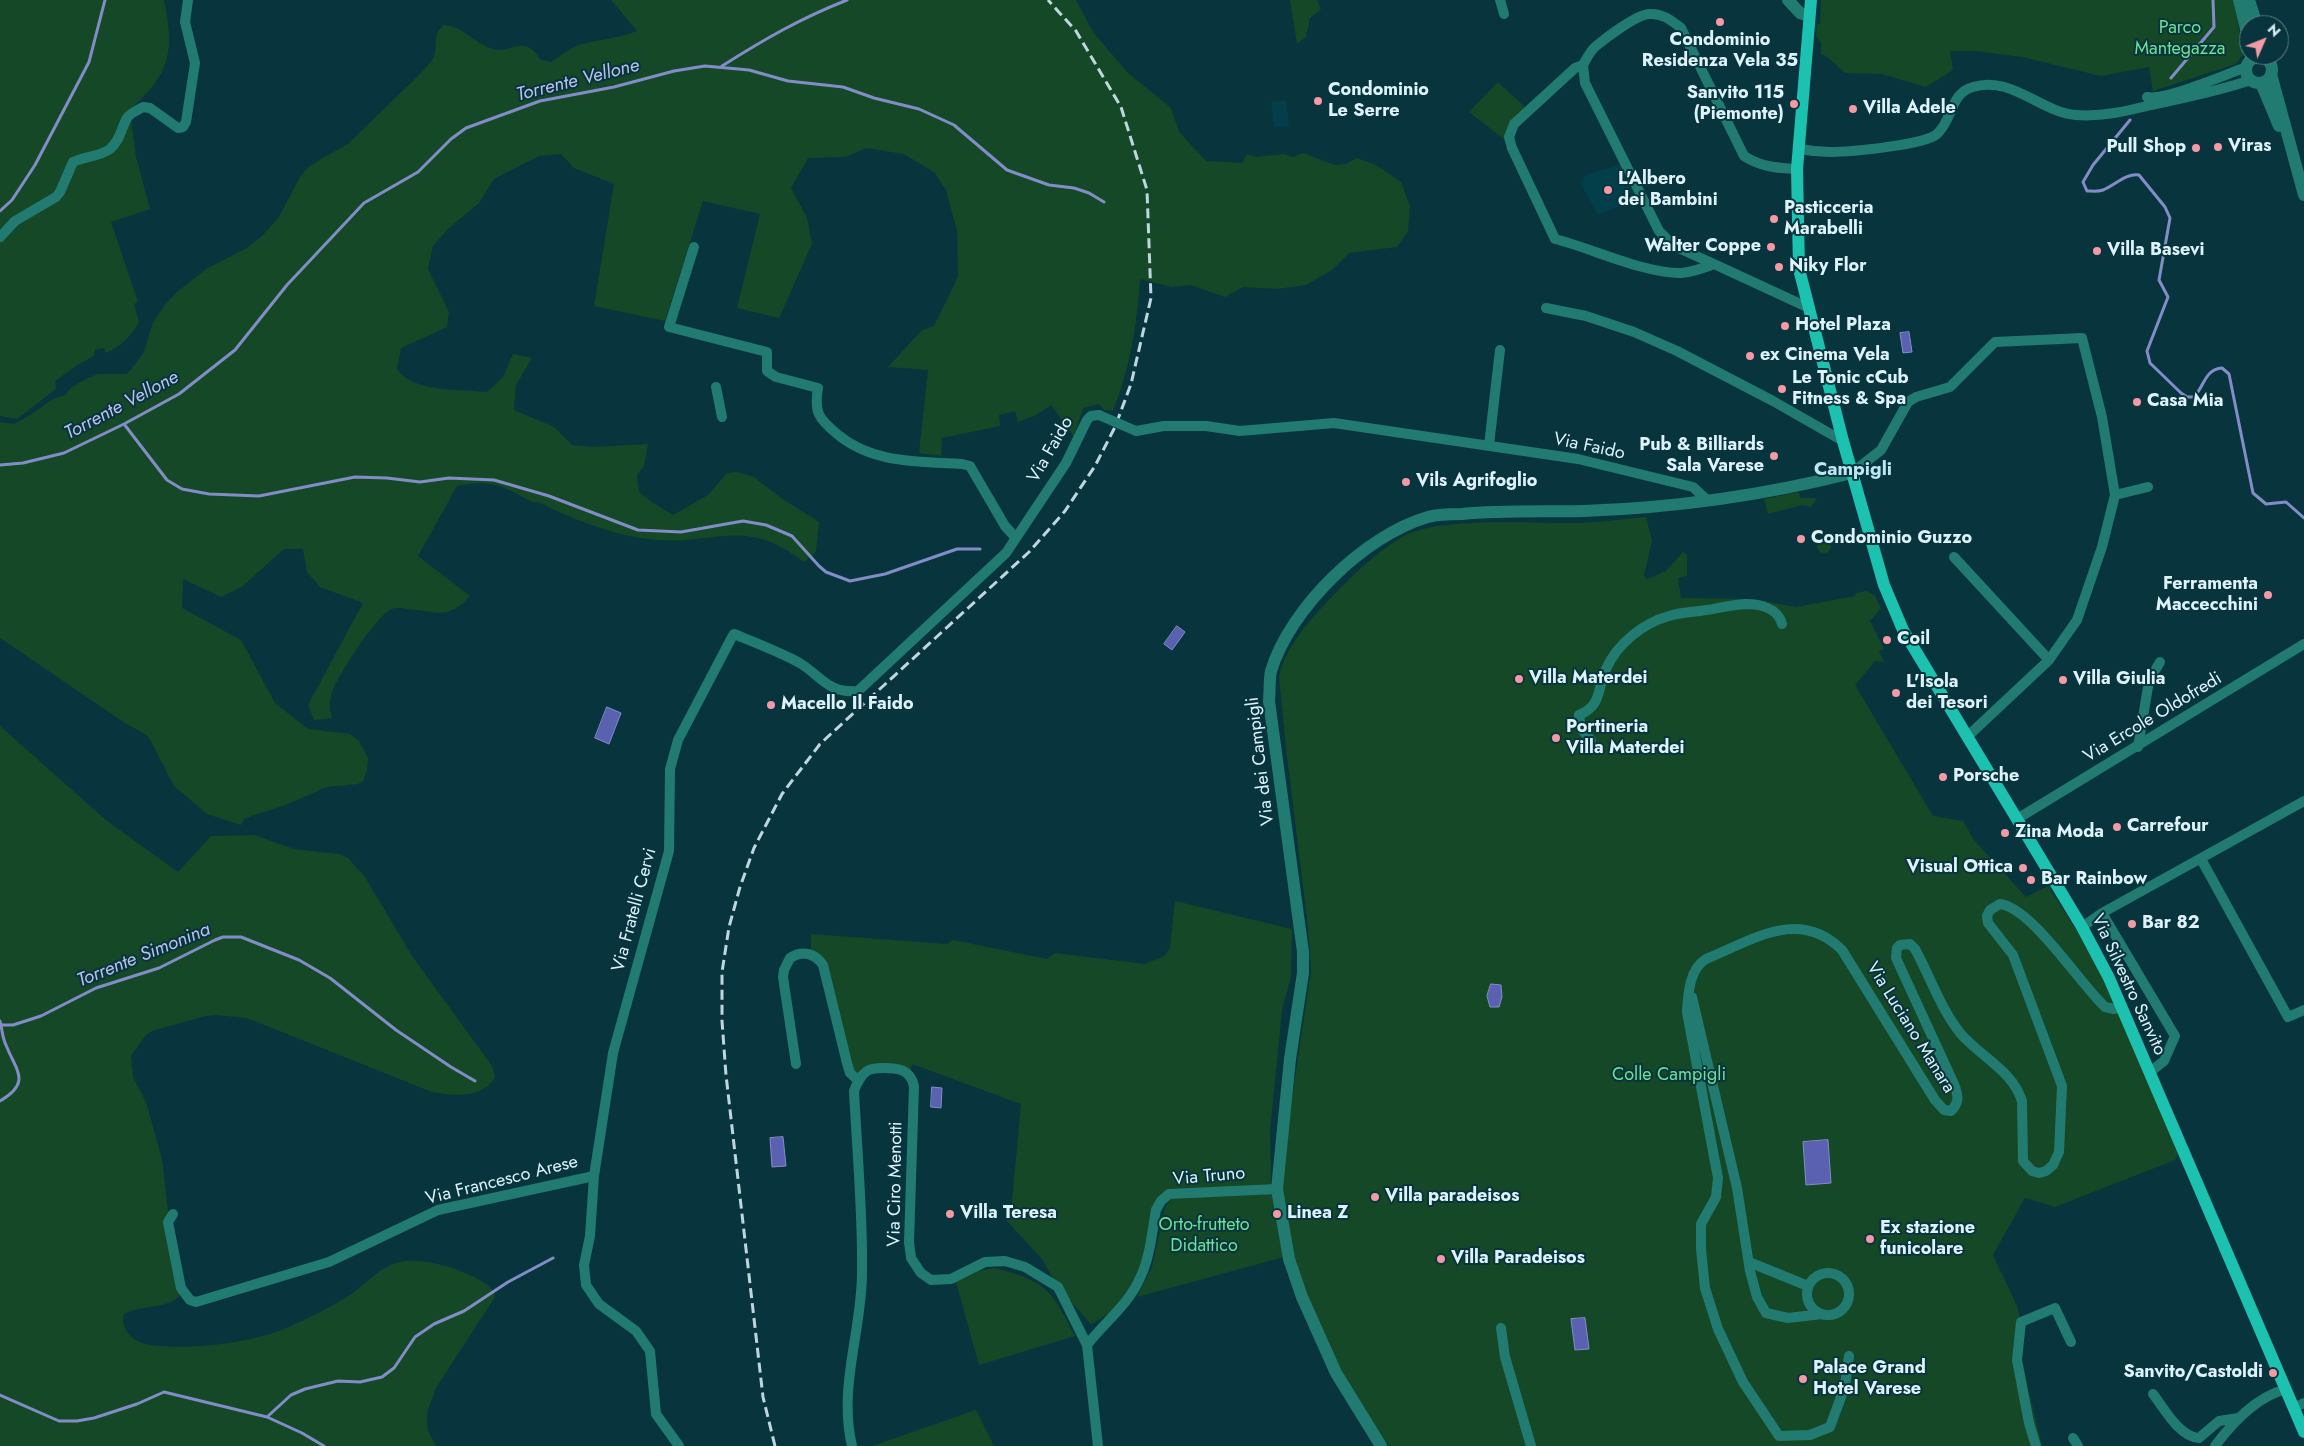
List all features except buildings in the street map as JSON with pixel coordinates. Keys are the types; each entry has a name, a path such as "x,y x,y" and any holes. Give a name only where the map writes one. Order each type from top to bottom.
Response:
{"main road":[{"name":"Via Silvestro Sanvito","path":"1811,0 1797,169 1799,269 1807,307 1884,584 1897,619 2082,927 2122,1007 2286,1389 2299,1406 2304,1432"}],"street":[{"path":"0,237 15,221 56,197 73,162 84,157 98,156 111,148 122,134 128,117 143,107 150,108 178,128 183,127 186,122 195,63 185,22 188,0"},
{"path":"1500,0 1504,14"},
{"path":"1788,0 1800,13 1810,16"},
{"path":"2239,0 2243,15"},
{"path":"2249,0 2254,15"},
{"path":"1714,264 1700,270 1682,273 1659,271 1555,239 1512,148 1509,136 1514,124 1575,68 1583,65 1596,47 1637,18 1649,14 1661,15 1670,19 1681,28 1744,156 1755,163 1770,167 1797,169"},
{"path":"1583,65 1585,83 1659,231 1674,246 1807,307"},
{"path":"2149,101 2152,98 2169,94 2239,65"},
{"path":"2249,65 2247,73 2256,81 2292,150"},
{"path":"1800,149 1832,152 1928,139 1942,128 1958,96 1971,87 1987,84 2011,88 2061,113 2106,115 2149,101 2193,98 2256,81 2265,81 2269,65"},
{"path":"2269,65 2304,195"},
{"path":"694,247 669,327 767,352 767,371 776,377 818,388 816,406 823,423 846,441 862,450 879,457 970,466 1005,526 1016,538"},
{"path":"1546,308 1586,316 1634,332 1677,351 1843,440"},
{"path":"1852,473 1881,450 1908,402 1916,397 1950,387 1995,342 2082,338 2102,417 2115,495 2102,547 2077,620 2049,660 1968,736"},
{"path":"1489,445 1500,350"},
{"path":"716,387 722,417"},
{"name":"Via Faido","path":"734,634 772,648 803,665 830,687 840,691 858,691 1006,553 1066,463 1087,420 1091,416 1099,415 1136,431 1164,426 1206,426 1240,431 1334,423 1578,459 1693,487 1707,500"},
{"name":"Via dei Campigli","path":"1381,1446 1336,1373 1302,1297 1289,1259 1276,1189 1290,1059 1303,973 1303,952 1269,701 1270,673 1278,650 1296,621 1340,569 1398,528 1429,516 1485,512 1585,510 1707,500 1852,473"},
{"path":"2115,495 2148,487"},
{"path":"1954,557 2049,660"},
{"path":"1591,740 1582,729 1579,715 1589,712 1596,705 1597,693 1607,667 1622,644 1646,625 1667,616 1683,612 1729,605 1753,604 1772,609 1780,617 1782,624"},
{"name":"Via Fratelli Cervi","path":"594,1176 613,1053 669,851 669,781 672,757 678,740 734,634"},
{"name":"Via Ercole Oldofredi","path":"2018,819 2304,644"},
{"path":"2138,747 2149,681 2160,662"},
{"path":"2082,927 2102,913 2304,801"},
{"path":"2201,859 2288,1017 2304,1010"},
{"name":"Via Luciano Manara","path":"1849,1356 1845,1386 1830,1428 1810,1435 1779,1436 1743,1382 1718,1328 1705,1288 1701,1249 1701,1224 1716,1197 1718,1178 1687,1012 1695,970 1706,958 1783,928 1808,929 1822,934 1842,950 1935,1100 1944,1110 1951,1111 1957,1105 1959,1098 1954,1084 1896,958 1897,948 1900,945 1910,944 1915,949 1960,1033 2013,1082 2022,1102 2023,1161 2032,1171 2039,1172 2053,1165 2058,1152 2062,1086 2012,955 1988,923 1987,916 1990,910 2000,904 2011,907 2045,938 2105,1007 2114,1010 2122,1007"},
{"name":"Via Silvestro Sanvito","path":"2102,913 2175,1036 2164,1061 2150,1072"},
{"path":"796,1064 783,977 790,958 802,953 815,956 824,965 847,1063 850,1073 858,1080"},
{"path":"1690,989 1737,1188 1749,1262 1757,1297 1766,1314 1788,1318 1834,1314 1845,1306 1849,1294 1845,1282 1834,1274 1828,1273 1816,1276 1808,1286 1806,1293 1810,1306 1822,1314"},
{"name":"Via Ciro Menotti","path":"852,1446 849,1431 848,1391 860,1314 862,1272 854,1091 858,1080 867,1071 875,1068 899,1068 905,1071 914,1086 909,1242 911,1258 921,1273 930,1280 951,1279 985,1262 1005,1261 1025,1267 1058,1287 1087,1345 1098,1446"},
{"name":"Via Francesco Arese","path":"173,1214 168,1222 181,1288 190,1300 196,1302 329,1262 438,1210 594,1176 590,1236 584,1265 586,1285 600,1304 636,1331 650,1350 652,1388 656,1414 679,1446"},
{"name":"Via Truno","path":"1087,1345 1101,1327 1122,1306 1140,1278 1156,1210 1161,1201 1169,1194 1276,1189"},
{"path":"1749,1262 1808,1286"},
{"path":"2036,1446 2029,1422 2017,1360 2021,1322 2055,1308 2071,1342"},
{"path":"1501,1328 1505,1357 1531,1446"},
{"path":"2215,1446 2239,1418 2272,1392 2286,1389"},
{"path":"2153,1394 2181,1430 2193,1438 2199,1438 2219,1421 2239,1418"}],"shaded area":[{"path":"1286,100 1289,126 1274,127 1271,102"},
{"name":"L'Albero dei Bambini","path":"1621,165 1636,199 1598,215 1580,182 1588,174"}],"green space":[{"path":"0,0 164,0 169,34 169,48 161,73 154,85 130,110 136,157 150,209 111,222 138,302 134,304 139,322 133,332 121,344 106,353 104,348 95,350 94,356 55,381 56,389 17,419 0,416"},
{"path":"611,0 1076,0 1093,32 1128,73 1170,107 1180,133 1206,161 1242,163 1247,154 1256,157 1284,154 1293,157 1303,153 1335,165 1346,164 1357,158 1378,166 1401,182 1410,206 1408,231 1397,247 1349,253 1332,270 1306,285 1277,289 1243,287 1225,297 1191,285 1172,287 1140,279 1132,346 1124,379 1113,411 1104,410 1099,404 1083,408 1074,437 1051,405 1036,415 1018,422 1015,411 999,415 1000,426 942,438 941,456 919,453 928,370 888,367 922,330 934,326 958,277 957,231 946,190 935,173 904,154 866,148 846,157 808,158 791,188 807,218 812,244 779,318 737,308 760,214 703,201 665,321 594,306 614,184 574,168 561,154 539,156 494,179 479,203 449,228 433,246 428,269 449,312 447,327 401,348 397,369 404,377 425,386 487,392 503,377 513,354 532,358 516,385 514,410 554,427 572,445 593,447 648,444 644,466 637,475 639,492 673,515 708,495 727,473 737,472 754,477 781,498 819,522 816,552 804,562 783,548 765,540 748,536 680,540 642,538 596,527 538,502 532,502 496,485 479,483 457,486 418,556 470,596 462,604 448,612 441,613 398,608 385,613 359,646 336,684 330,702 332,718 314,720 308,705 363,603 320,587 307,572 303,549 284,549 243,586 221,597 183,579 182,608 241,640 275,703 308,729 350,734 359,741 368,758 367,771 363,781 358,784 327,787 283,806 244,819 241,825 207,814 174,786 148,736 125,723 0,638 0,422 14,424 53,399 65,395 72,387 98,374 126,374 130,371 144,352 153,323 164,306 177,292 206,269 247,248 262,236 279,217 300,177 308,167 349,143 424,70 434,57 437,34 444,25 462,31 490,48 498,50 522,45 534,51 541,60 551,62 582,44 637,31"},
{"path":"1290,0 1317,0 1321,9 1310,18 1306,37 1297,44"},
{"name":"Parco Mantegazza","path":"1821,0 2233,0 2239,29 2239,60 2236,64 2153,91 2149,67 2101,76 2022,57 1975,51 1950,51 1953,70 1926,87 1882,74 1845,73 1826,56 1821,54 1821,42 1816,36 1817,24 1820,24"},
{"path":"1498,82 1526,108 1505,140 1469,112"},
{"path":"1798,492 1801,498 1817,498 1811,507 1802,505 1768,514 1764,499"},
{"name":"Colle Campigli","path":"1646,517 1652,541 1644,575 1647,579 1666,571 1683,552 1687,555 1687,576 1678,578 1681,598 1753,599 1796,607 1855,596 1856,593 1867,591 1875,596 1881,608 1870,621 1884,649 1879,651 1884,662 1875,661 1855,685 1933,816 1963,821 1974,840 2026,897 2048,886 2100,967 2178,1154 2175,1160 2055,1207 2025,1198 1993,1255 2017,1306 2022,1327 2021,1359 2042,1446 1389,1446 1339,1373 1292,1259 1279,1185 1311,971 1308,927 1279,676 1282,665 1292,645 1306,626 1345,583 1382,551 1402,537 1418,530 1438,526 1487,522 1578,523"},
{"path":"1821,539 1827,539 1831,546 1827,553 1821,553 1817,549 1817,543"},
{"path":"0,726 107,821 178,872 211,836 254,835 294,849 339,854 348,858 365,877 412,956 492,1066 495,1077 483,1089 458,1095 432,1092 247,1018 216,1015 205,1016 152,1031 146,1035 131,1056 133,1077 146,1102 162,1159 168,1211 184,1288 174,1300 124,1314 125,1329 128,1333 136,1340 145,1344 175,1347 211,1345 246,1340 276,1332 312,1316 354,1293 378,1272 392,1264 423,1261 451,1268 477,1278 494,1292 495,1297 436,1388 428,1410 427,1420 428,1431 436,1446 0,1446"},
{"path":"1175,901 1292,929 1291,976 1282,1010 1270,1131 1271,1185 1165,1192 1140,1267 1130,1285 1120,1302 1107,1315 1091,1324 1058,1287 1042,1259 1005,1219 1012,1201 1021,1104 912,1064 909,1075 875,1068 858,1080 850,1073 823,965 811,951 811,934 947,944 953,940 1047,959 1055,953 1145,964 1164,956 1170,948"},
{"name":"Orto-frutteto Didattico","path":"1272,1190 1284,1257 1137,1297 1152,1267 1165,1207 1173,1197"},
{"path":"994,1268 1025,1278 1045,1289 1060,1307 1075,1336 979,1365 956,1282 979,1271"},
{"path":"976,1410 994,1446 872,1446"}],"water":[{"path":"1909,332 1912,352 1903,353 1900,333"},
{"path":"1177,626 1185,632 1172,650 1164,644"},
{"path":"607,707 621,713 609,744 595,738"},
{"path":"1491,984 1501,985 1502,997 1499,1007 1490,1007 1487,996"},
{"path":"932,1087 942,1088 941,1108 931,1107"},
{"path":"783,1137 786,1166 772,1167 770,1138"},
{"path":"1828,1140 1831,1183 1806,1185 1803,1142"},
{"path":"1585,1318 1589,1349 1575,1350 1571,1319"}],"waterway":[{"path":"0,211 12,200 35,165 89,62 105,0"},
{"path":"722,66 783,30 847,0"},
{"name":"Torrente Vellone","path":"2171,78 2214,27 2213,0"},
{"name":"Torrente Vellone","path":"0,465 23,463 64,453 124,424 179,394 235,350 287,285 364,203 418,172 451,139 466,128 540,101 614,87 674,71 705,66 749,70 788,81 843,87 874,98 919,109 954,125 1007,170 1049,185 1074,188 1089,193 1104,202"},
{"name":"Torrente Vellone","path":"2130,120 2093,165 2083,182 2087,191 2099,191 2125,178 2139,175 2165,207 2170,218 2159,280 2168,297 2147,351 2150,363 2187,397 2194,397 2208,375 2216,369 2222,368 2229,374 2253,493 2266,504 2286,502 2304,518"},
{"path":"124,424 167,480 182,489 209,494 259,496 355,477 420,482 449,478 494,480 549,496 638,530 681,532 743,521 766,525 792,536 826,572 850,581 885,574 957,549 980,549"},
{"name":"Torrente Simonina","path":"0,1021 1,1025 13,1025 41,1016 96,988 159,968 215,940 223,937 241,937 299,960 330,978 396,1030 475,1081"},
{"path":"0,1101 10,1094 19,1082 17,1069 4,1040 1,1025"},
{"path":"0,1395 59,1421 77,1421 94,1418 137,1404 164,1392 267,1417 291,1395 305,1389 338,1381 360,1382 382,1377 394,1368 415,1337 434,1324 464,1311 508,1282 553,1258"},
{"path":"267,1417 302,1433 324,1446"}],"railway":[{"path":"775,1446 763,1397 726,1075 722,1021 722,972 729,927 740,887 754,848 782,794 820,744 1029,552 1065,511 1095,466 1115,427 1131,384 1151,298 1147,190 1121,107 1076,31 1048,0"}],"place":[{"name":"Condominio Residenza Vela 35","path":"1720,22"},
{"name":"Condominio Le Serre","path":"1318,101"},
{"name":"Sanvito 115 (Piemonte)","path":"1794,104"},
{"name":"Villa Adele","path":"1853,109"},
{"name":"Viras","path":"2218,147"},
{"name":"Pull Shop","path":"2196,148"},
{"name":"L'Albero dei Bambini","path":"1608,190"},
{"name":"Pasticceria Marabelli","path":"1774,219"},
{"name":"Walter Coppe","path":"1771,247"},
{"name":"Villa Basevi","path":"2097,251"},
{"name":"Niky Flor","path":"1779,267"},
{"name":"Hotel Plaza","path":"1785,326"},
{"name":"ex Cinema Vela","path":"1750,356"},
{"name":"Le Tonic cCub Fitness & Spa","path":"1782,389"},
{"name":"Casa Mia","path":"2137,402"},
{"name":"Pub & Billiards Sala Varese","path":"1774,456"},
{"name":"Vils Agrifoglio","path":"1406,482"},
{"name":"Condominio Guzzo","path":"1801,539"},
{"name":"Ferramenta Maccecchini","path":"2268,595"},
{"name":"Coil","path":"1887,640"},
{"name":"Villa Materdei","path":"1519,679"},
{"name":"Villa Giulia","path":"2063,680"},
{"name":"L'Isola dei Tesori","path":"1896,693"},
{"name":"Macello Il Faido","path":"771,705"},
{"name":"Portineria Villa Materdei","path":"1556,738"},
{"name":"Porsche","path":"1943,777"},
{"name":"Carrefour","path":"2117,827"},
{"name":"Zina Moda","path":"2005,833"},
{"name":"Visual Ottica","path":"2023,868"},
{"name":"Bar Rainbow","path":"2031,880"},
{"name":"Bar 82","path":"2132,924"},
{"name":"Villa paradeisos","path":"1375,1197"},
{"name":"Villa Teresa","path":"950,1214"},
{"name":"Linea Z","path":"1277,1214"},
{"name":"Ex stazione funicolare","path":"1870,1239"},
{"name":"Villa Paradeisos","path":"1441,1259"},
{"name":"Sanvito/Castoldi","path":"2273,1373"},
{"name":"Palace Grand Hotel Varese","path":"1803,1379"}],"district":[{"name":"Campigli","path":"1853,470"}]}
